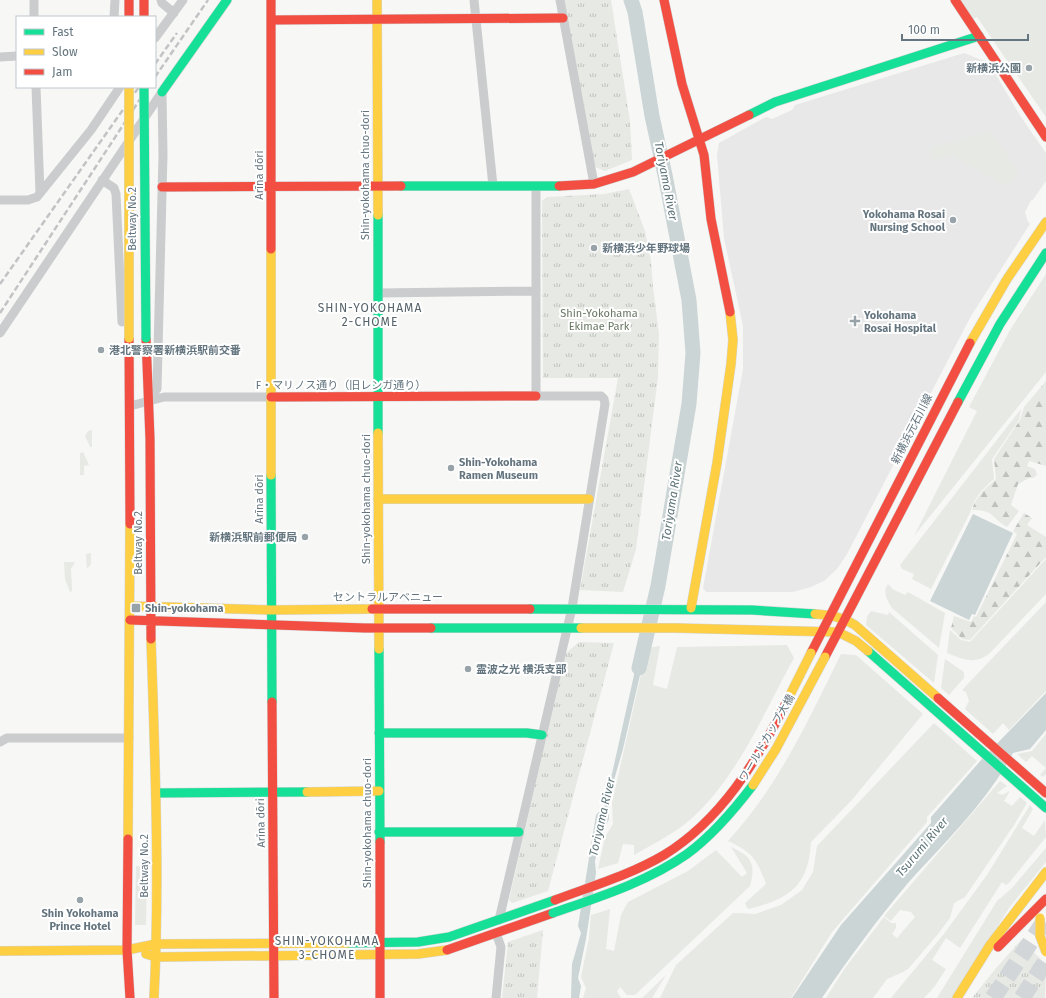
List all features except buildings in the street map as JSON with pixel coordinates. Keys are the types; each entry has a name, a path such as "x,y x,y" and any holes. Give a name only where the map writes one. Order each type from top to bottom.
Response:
{"street":[{"path":"34,0 34,16"},
{"path":"114,16 115,0"},
{"path":"129,0 129,16"},
{"path":"144,0 144,16"},
{"path":"161,0 162,3 174,13"},
{"path":"156,37 183,0"},
{"path":"0,333 162,92 228,0"},
{"name":"Arīna dōri","path":"271,0 271,610 274,998"},
{"name":"Shin-yokohama chuo-dori","path":"377,0 380,998"},
{"path":"474,0 493,186"},
{"path":"560,0 594,184"},
{"path":"664,0 682,84 704,155 711,219 730,306 733,340 717,464 691,608"},
{"path":"955,0 1046,137"},
{"path":"271,20 563,18"},
{"path":"162,187 569,186 594,184 636,171 755,110 792,96 979,36"},
{"path":"0,57 16,56"},
{"path":"36,88 40,193"},
{"path":"0,200 28,200 37,198 91,130 119,88"},
{"name":"Beltway No.2","path":"129,88 130,620 127,950 130,998"},
{"name":"Beltway No.2","path":"144,88 147,400 150,439 150,622 156,793 156,957 154,998"},
{"path":"147,400 157,388 162,187 162,92"},
{"path":"102,180 114,188 116,194 122,310 122,433 129,455"},
{"path":"499,920 572,608 606,404 604,399 600,396 536,396 536,186"},
{"name":"新横浜元石川線","path":"811,653 980,323 1007,279 1046,222"},
{"path":"838,632 1000,324 1046,253"},
{"path":"378,293 536,291"},
{"name":"F・マリノス通り（旧レンガ通り）","path":"130,406 147,400 164,397 536,396"},
{"path":"378,500 589,499"},
{"name":"セントラルアベニュー","path":"130,606 271,610 691,608 788,611 830,615 845,619 863,631 1046,793"},
{"path":"130,620 272,627 379,629 675,628 838,632 856,641 1046,808"},
{"name":"ワールドカップ大橋","path":"127,950 156,957 380,955 441,952 619,889 657,872 696,848 720,828 740,805 769,763 838,632"},
{"name":"ワールドカップ大橋","path":"127,950 156,944 380,943 437,940 556,900 651,862 689,838 710,819 731,796 750,768 811,653"},
{"path":"379,733 527,733 542,735"},
{"path":"0,742 8,738 128,738"},
{"path":"156,793 379,791"},
{"path":"379,832 519,832"},
{"path":"957,998 990,946 1046,872"},
{"path":"963,998 996,949 1046,899"},
{"path":"1046,907 1040,918 1040,936 1046,952"},
{"path":"496,933 501,947 496,998"},
{"path":"0,951 127,950"}],"shaded area":[{"name":"Yokohama Rosai Hospital","path":"964,53 989,63 1021,117 1046,153 1046,181 1032,201 1031,200 1025,212 1030,224 971,316 847,554 837,569 824,581 811,587 793,592 706,592 703,588 743,369 743,326 724,238 717,155 719,143 766,117 772,119 792,110 795,105"}],"green space":[{"path":"564,0 611,0 630,121 632,160 605,171 593,166"},
{"name":"新横浜公園","path":"960,0 1046,0 1046,117 977,17 973,19"},
{"path":"989,130 1018,171 1009,187 951,155 934,161 930,149"},
{"name":"Shin-Yokohama Ekimae Park","path":"629,189 645,231 651,260 659,334 658,377 636,549 623,592 580,590 618,378 543,378 542,201 547,197 604,194"},
{"path":"1046,274 1046,372 914,536 977,411 969,407 1010,330"},
{"path":"1046,381 1046,466 1029,461 1027,466 1035,469 1037,475 1018,484 1011,505 1019,511 1007,527 985,511 972,510 978,497 996,479 994,459 1020,420 1024,407"},
{"path":"1021,409 1019,420 992,459 994,479 976,498 970,513 931,589 912,579 914,574 902,569 900,565"},
{"path":"92,430 92,447 90,447 85,436 88,431"},
{"path":"83,452 89,465 84,466 84,475 80,475 80,453"},
{"path":"1024,513 1032,518 1027,525 1046,537 1046,557 970,640 962,639 951,628 954,616 971,622 974,616 976,617 1017,534 1013,531"},
{"path":"91,553 91,564 87,569 86,554"},
{"path":"1046,559 1046,594 989,654 979,659 968,660 947,653 950,630 961,640 970,642"},
{"path":"64,562 75,562 71,569 72,591 70,592 65,579"},
{"path":"888,584 894,590 905,595 908,592 945,613 939,648 892,608 885,593"},
{"path":"1046,602 1046,691 1009,730 1003,723 993,734 965,709 969,701 966,692 962,690"},
{"path":"871,611 888,615 889,612 938,655 934,683 866,625 867,617"},
{"path":"579,642 614,643 548,891 512,903 509,900 565,654"},
{"path":"787,645 794,658 749,743 723,784 708,802 691,819 678,829 634,855 634,845 623,844 618,863 598,869 605,837 613,824 612,803 647,648 660,646 653,685 667,689 677,647"},
{"path":"841,654 856,655 923,714 851,801 811,842 806,870 794,889 774,901 748,909 745,903 766,884 760,868 753,857 743,849 728,841 762,798 791,752"},
{"path":"945,659 964,672 964,678 949,695 941,688"},
{"path":"934,723 977,761 927,817 927,822 832,932 791,998 660,998 676,965 733,913 755,914 781,905 802,890 813,872 817,846"},
{"path":"1046,734 1046,768 1032,756 1026,762 1017,754 1032,751"},
{"path":"1046,768 1046,774 1043,777 1040,775"},
{"path":"1000,781 1007,786 997,793 1002,795 1010,791 1004,801 1012,806 1020,797 1027,803 1014,825 965,897 954,903 950,918 938,934 908,969 887,979 873,998 826,998 845,968 884,917 891,923 896,923 896,928 892,934 897,938 915,917 911,912 900,910 891,921 884,916"},
{"path":"1030,805 1033,809 1022,828 1034,836 1045,820 1046,837 1009,883 1006,885 1002,882 960,948 946,938 932,960 946,969 935,986 924,998 891,998 943,935 987,875"},
{"path":"731,847 748,857 751,862 753,872 750,886 635,995 627,995 620,987 617,991 621,998 583,998 586,988 581,977 589,938 591,915 610,909 606,949 614,951 621,915 628,902 688,871 716,850 742,877 747,873"},
{"path":"1046,848 1046,862 1009,908 953,998 937,998 997,901 1012,888"},
{"path":"136,866 147,867 146,925 135,925"},
{"path":"543,930 537,998 502,998 508,942"},
{"path":"1021,940 1046,964 1045,998 972,998 997,967"},
{"path":"666,975 652,998 642,998"}],"water":[{"path":"973,514 1013,533 975,615 972,614 969,620 930,601"},
{"path":"640,648 646,649 623,749 608,801 609,819 601,835 595,861 596,873 586,939 578,978 581,986 579,998 571,998 572,964 581,933 578,926 596,815 605,805"},
{"name":"Tsurumi River","path":"1046,693 1046,730 1030,749 1013,753 1003,771 978,805 951,837 908,883 842,968 822,998 792,998 841,925 931,823 931,817 982,759"}],"waterway":[{"name":"Toriyama River","path":"631,0 635,12 652,116 689,300 693,353 689,404 658,586 639,668"}],"tunnel":[{"path":"993,998 1046,919"},
{"path":"1022,998 1046,961"}],"railway":[{"path":"156,76 208,0"},
{"path":"156,63 177,33"},
{"path":"0,284 138,88"},
{"path":"0,313 147,88"}],"traffic: fast":[{"path":"162,92 227,0"},
{"path":"749,115 775,102 979,36"},
{"path":"144,88 146,338"},
{"path":"401,186 559,186"},
{"path":"378,215 378,433"},
{"path":"958,402 1000,324 1046,253"},
{"path":"271,475 272,702"},
{"path":"530,609 752,610 815,614"},
{"path":"431,628 581,628"},
{"path":"379,649 380,842"},
{"path":"868,651 1046,808"},
{"path":"379,733 527,733 542,735"},
{"path":"553,913 622,888 672,864 697,847 731,813 753,785"},
{"path":"156,793 307,792"},
{"path":"379,832 519,832"},
{"path":"348,943 418,942 449,937 555,900"}],"traffic: slow":[{"path":"377,0 378,215"},
{"path":"129,88 129,338"},
{"path":"970,343 1007,279 1046,222"},
{"path":"271,249 271,475"},
{"path":"691,608 717,463 731,364 733,340 730,312"},
{"path":"378,433 379,649"},
{"path":"378,499 589,499"},
{"path":"128,839 130,524"},
{"path":"130,606 271,610 372,609"},
{"path":"815,614 836,617 855,625 938,698"},
{"path":"581,628 675,628 838,632 856,641 868,651"},
{"path":"151,639 157,864 154,998"},
{"path":"786,703 811,653"},
{"path":"753,785 776,749 825,657"},
{"path":"307,792 379,791"},
{"path":"957,998 990,945 1046,872"},
{"path":"1040,918 1040,936 1046,952"},
{"path":"0,951 127,950 156,944 348,943"},
{"path":"146,954 156,957 418,954 447,950"}],"traffic: jam":[{"path":"129,0 129,16"},
{"path":"144,0 144,16"},
{"path":"271,0 271,249"},
{"path":"664,0 682,84 704,155 711,219 730,312"},
{"path":"955,0 1046,137"},
{"path":"271,20 563,18"},
{"path":"559,186 594,184 633,172 749,115"},
{"path":"162,187 401,186"},
{"path":"129,338 130,524"},
{"path":"146,338 150,439 151,639"},
{"path":"811,653 970,343"},
{"path":"271,397 536,396"},
{"path":"825,657 958,402"},
{"path":"372,609 530,609"},
{"path":"130,620 365,628 431,628"},
{"path":"938,698 1046,793"},
{"path":"272,702 274,998"},
{"path":"555,900 611,880 651,862 684,841 703,825 736,788 763,746 786,703"},
{"path":"128,839 127,950 130,998"},
{"path":"380,842 380,998"},
{"path":"998,947 1046,899"},
{"path":"447,950 553,913"}],"place":[{"name":"新横浜公園","path":"1029,68"},
{"name":"Yokohama Rosai Nursing School","path":"953,220"},
{"name":"新横浜少年野球場","path":"594,248"},
{"name":"Yokohama Rosai Hospital","path":"855,321"},
{"name":"港北警察署新横浜駅前交番","path":"101,350"},
{"name":"Shin-Yokohama Ramen Museum","path":"451,468"},
{"name":"新横浜駅前郵便局","path":"305,537"},
{"name":"Shin-yokohama","path":"136,608"},
{"name":"霊波之光 横浜支部","path":"468,669"},
{"name":"Shin Yokohama Prince Hotel","path":"80,900"}],"district":[{"name":"SHIN-YOKOHAMA 2-CHOME","path":"370,315"},
{"name":"SHIN-YOKOHAMA 3-CHOME","path":"327,948"}]}
